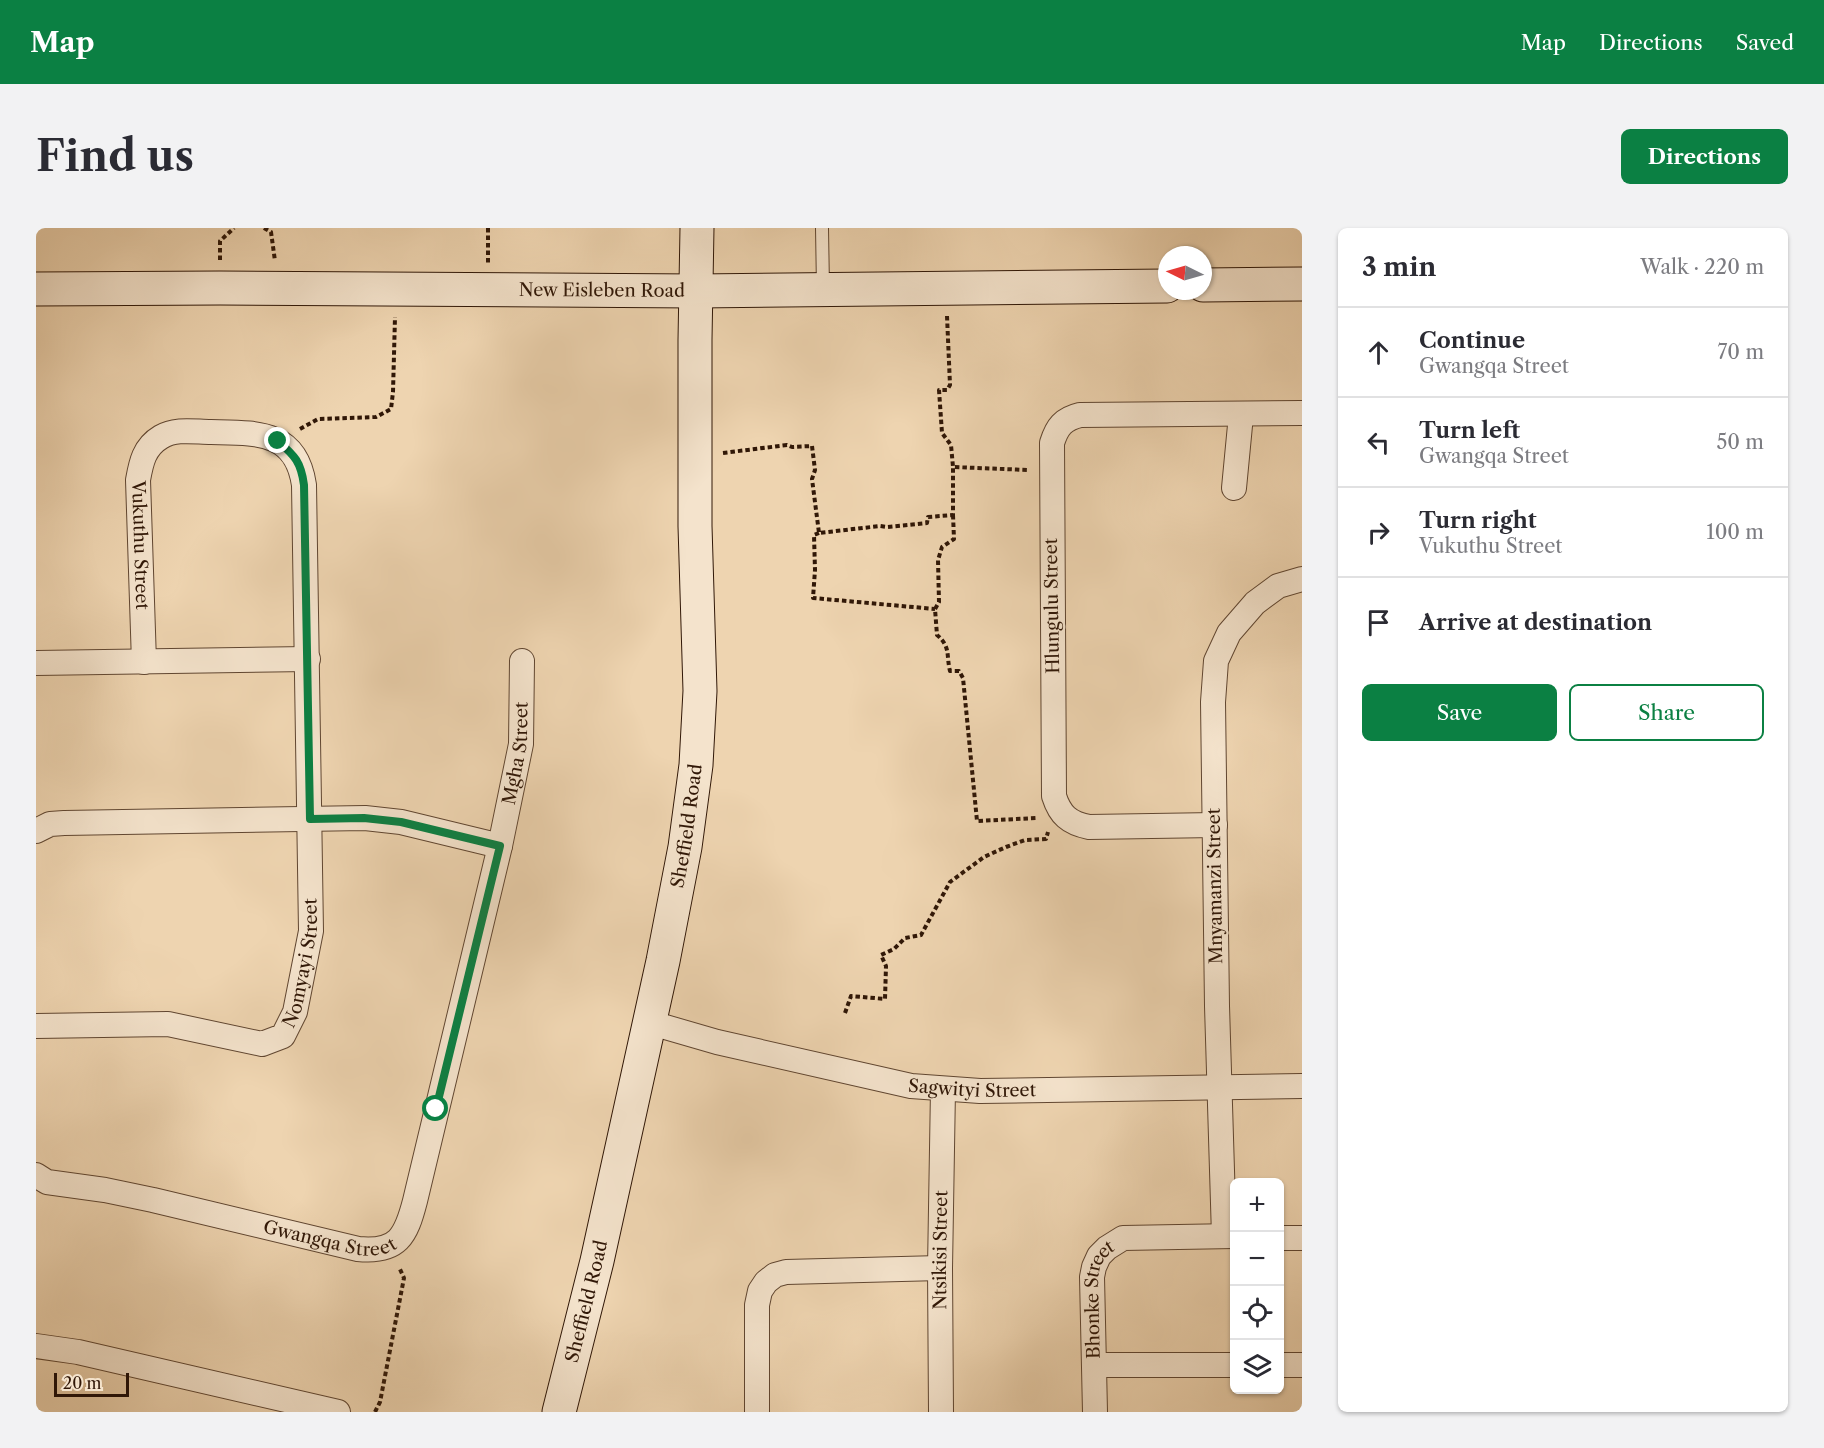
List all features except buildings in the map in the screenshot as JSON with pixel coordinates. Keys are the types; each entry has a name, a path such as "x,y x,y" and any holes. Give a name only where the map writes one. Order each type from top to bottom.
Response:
{"main road":[{"name":"Sheffield Road","path":"559,1412 597,1261 663,961 685,847 696,765 700,691 695,455 697,228"},
{"path":"1212,285 1302,284"},
{"name":"New Eisleben Road","path":"36,289 697,291 1158,286"}],"street":[{"name":"Hlungulu Street","path":"1057,821 1058,807 1054,796 1051,471 1052,443 1055,433 1060,425 1080,415 1302,413"},
{"path":"1234,488 1241,415"},
{"name":"Vukuthu Street","path":"144,662 138,480 141,460 149,447 160,437 172,432 239,433 262,435 278,441"},
{"path":"278,441 293,454 301,467 304,485 310,819"},
{"name":"Mnyamanzi Street","path":"1229,1236 1220,1087 1213,702 1216,661 1229,633 1255,603 1278,586 1302,579"},
{"path":"36,663 308,659"},
{"name":"Mgha Street","path":"500,846 521,744 522,661"},
{"path":"36,831 50,824 64,823 364,818 401,822 500,846"},
{"name":"Nomyayi Street","path":"36,1026 168,1024 262,1044 283,1036 295,1012 311,931 310,819"},
{"path":"1057,821 1089,827 1215,825"},
{"name":"Gwangqa Street","path":"36,1175 47,1182 153,1200 358,1249 376,1250 390,1246 401,1238 409,1225 500,846"},
{"name":"Sagwityi Street","path":"648,1022 717,1042 911,1086 980,1091 1302,1086"},
{"name":"Ntsikisi Street","path":"941,1412 940,1268 943,1089"},
{"name":"Bhonke Street","path":"1095,1412 1092,1277 1094,1267 1107,1248 1123,1238 1229,1236"},
{"path":"1284,1238 1302,1238"},
{"path":"757,1412 758,1305 760,1291 766,1282 775,1275 802,1271 940,1268"},
{"path":"36,1346 78,1352 338,1412"},
{"path":"1095,1365 1230,1365"},
{"path":"1284,1365 1302,1365"}],"lane":[{"path":"822,228 823,289"}],"path":[{"path":"220,288 220,241 234,228"},
{"path":"264,228 271,232 278,288"},
{"path":"845,1013 851,996 885,999 886,966 881,955 894,948 905,938 921,935 950,882 984,858 1006,848 1025,840 1046,839 1057,821 1042,818 977,821 963,678 959,671 950,671 948,649 945,642 937,635 935,609 939,602 938,560 942,547 954,539 951,445 942,433 939,390 947,390 950,385 946,288"},
{"path":"278,441 318,419 376,417 391,410 395,289"},
{"path":"695,455 787,445 812,446 815,470 812,479 819,533"},
{"path":"952,467 1051,471"},
{"path":"935,609 813,598 814,535 859,528 927,523 928,517 953,515"},
{"path":"375,1412 380,1402 404,1278 390,1246"}],"route":[{"path":"278,441 293,454 301,467 304,485 310,819 364,818 401,822 500,846 436,1109"}]}
